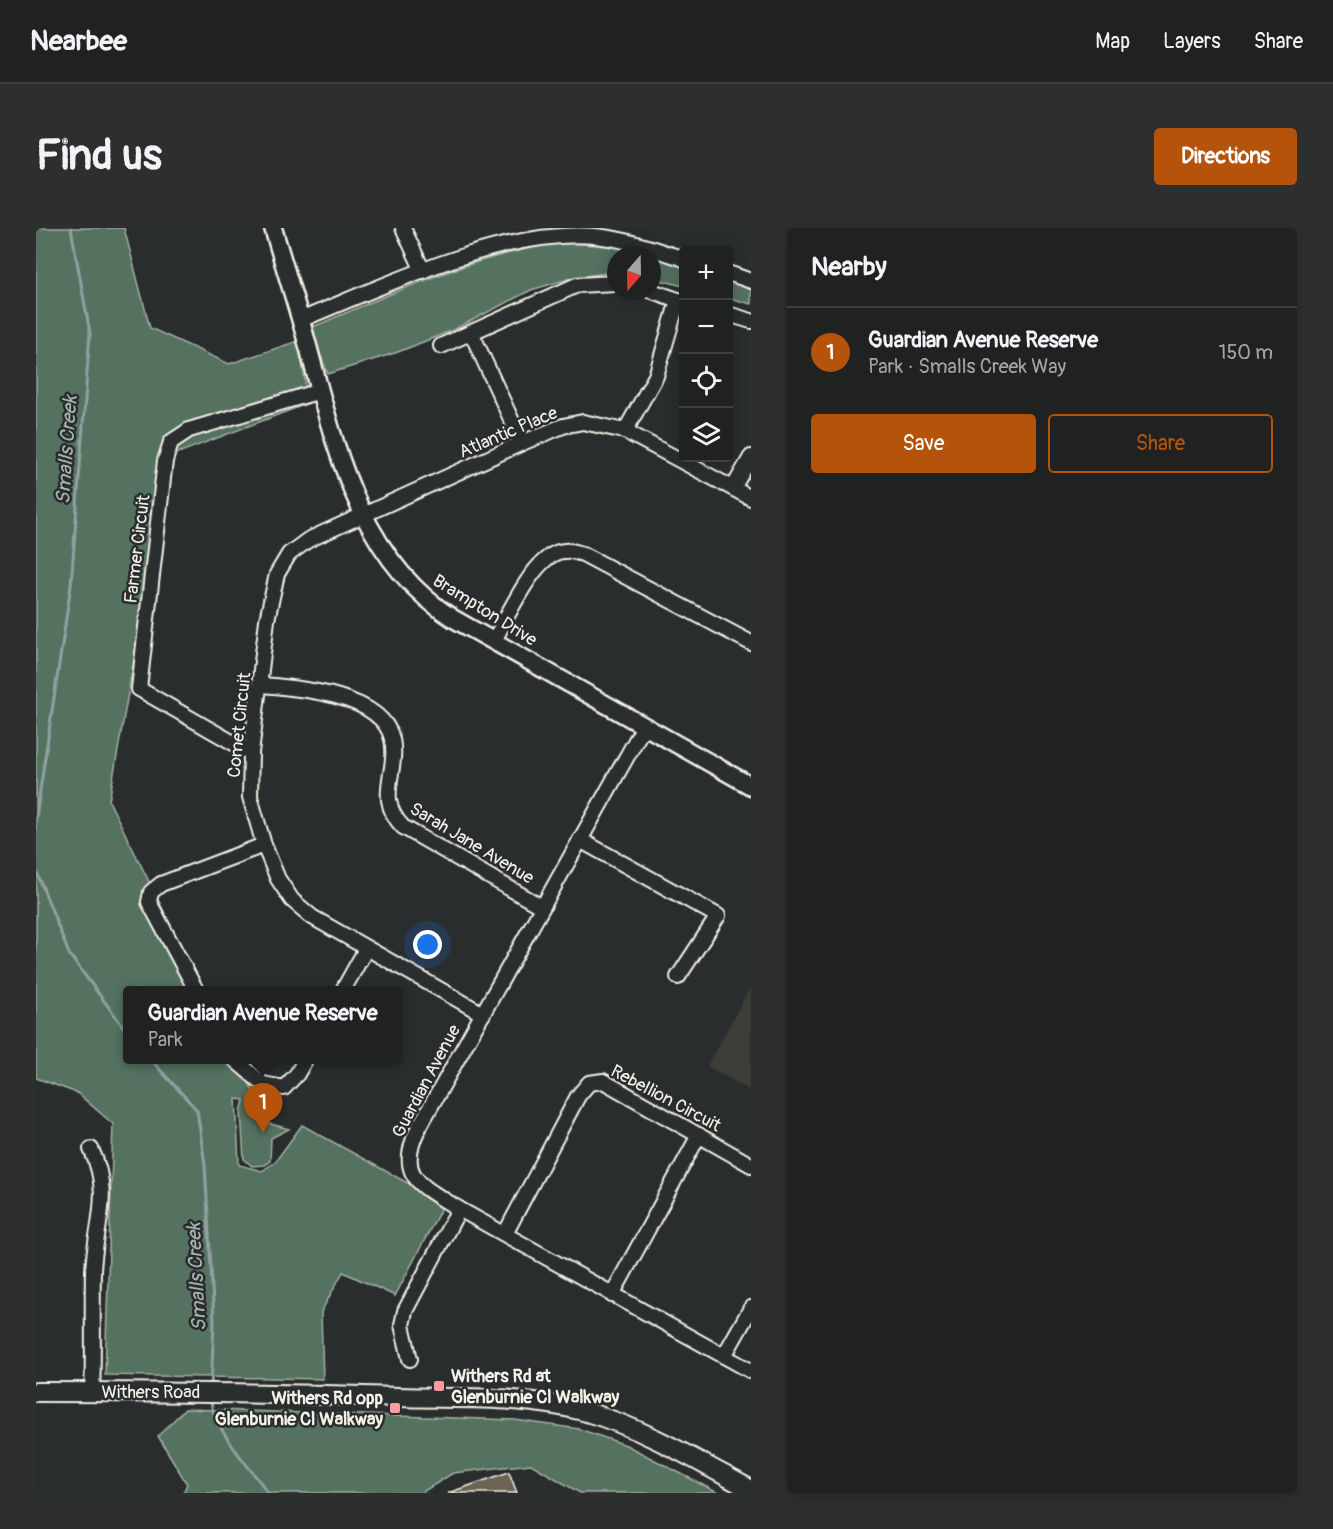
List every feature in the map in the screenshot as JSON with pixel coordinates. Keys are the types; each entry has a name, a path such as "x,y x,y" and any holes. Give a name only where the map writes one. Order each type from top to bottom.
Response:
{"main road":[{"name":"Withers Road","path":"36,1392 221,1392 518,1401 555,1405 606,1418 646,1432 751,1490"}],"street":[{"name":"Brampton Drive","path":"273,228 349,485 363,516 383,549 416,590 433,606 751,786"},
{"path":"404,228 423,271"},
{"path":"300,320 492,245 536,237 593,232 631,241 679,257"},
{"path":"733,274 751,281"},
{"path":"441,346 577,285 607,283"},
{"path":"661,294 679,300"},
{"path":"625,431 656,376 679,307"},
{"path":"733,315 751,321"},
{"path":"472,334 522,443"},
{"name":"Farmer Circuit","path":"251,753 139,689 165,461 171,442 189,430 320,391"},
{"name":"Atlantic Place","path":"363,516 522,443 563,426 583,422 625,431 751,498"},
{"path":"732,488 751,457"},
{"name":"Comet Circuit","path":"363,516 308,540 289,554 276,574 267,620 261,685 251,753 250,797 264,846 278,879 292,900 312,918 483,1014"},
{"path":"494,640 538,565 552,554 565,550 583,554 751,643"},
{"name":"Sarah Jane Avenue","path":"261,685 334,693 372,714 386,725 392,740 388,797 392,815 403,828 542,907"},
{"name":"Guardian Avenue","path":"644,726 418,1129 408,1153 412,1174 419,1183 459,1209 751,1371"},
{"path":"580,840 718,916 678,977"},
{"path":"194,986 149,902 152,892 161,884 264,846"},
{"path":"345,986 366,949"},
{"path":"241,1064 263,1084 284,1088 297,1074 302,1064"},
{"name":"Rebellion Circuit","path":"505,1234 578,1096 590,1083 603,1081 751,1165"},
{"path":"612,1294 699,1135"},
{"path":"91,1149 101,1174 103,1193 94,1268 92,1392"},
{"path":"410,1359 402,1325 405,1311 459,1209"},
{"path":"724,1356 751,1308"}],"shaded area":[{"path":"751,986 751,1091 707,1066"}],"green space":[{"path":"36,228 124,228 150,328 229,364 298,341 309,403 170,456 109,801 201,986 123,986 123,1064 240,1064 258,1101 253,1101 267,1123 289,1129 271,1138 270,1161 264,1165 252,1166 244,1159 241,1112 244,1100 236,1099 239,1165 262,1171 275,1162 302,1125 444,1203 395,1296 343,1272 321,1312 323,1379 105,1375 113,1124 77,1093 36,1078"},
{"path":"561,243 607,246 607,273 575,277 531,290 453,330 398,352 328,374 310,328 433,277 528,249"},
{"path":"661,256 679,262 679,285 661,280"},
{"path":"733,280 751,286 751,304 733,299"},
{"path":"185,1409 515,1420 579,1429 626,1445 718,1493 580,1493 531,1464 453,1473 421,1493 183,1493 187,1484 158,1436"}],"building":[{"path":"509,1472 517,1493 448,1493"}],"waterway":[{"name":"Smalls Creek","path":"36,817 71,585 90,333 71,228"},
{"name":"Smalls Creek","path":"36,870 69,954 123,1026"},
{"name":"Smalls Creek","path":"155,1064 197,1110 205,1165 214,1321 211,1387"},
{"name":"Smalls Creek","path":"211,1399 213,1410 225,1435 268,1493"}],"place":[{"name":"Guardian Avenue Reserve","path":"263,1133"},
{"name":"Withers Rd at Glenburnie Cl Walkway","path":"439,1386"},
{"name":"Withers Rd opp Glenburnie Cl Walkway","path":"395,1408"}]}
